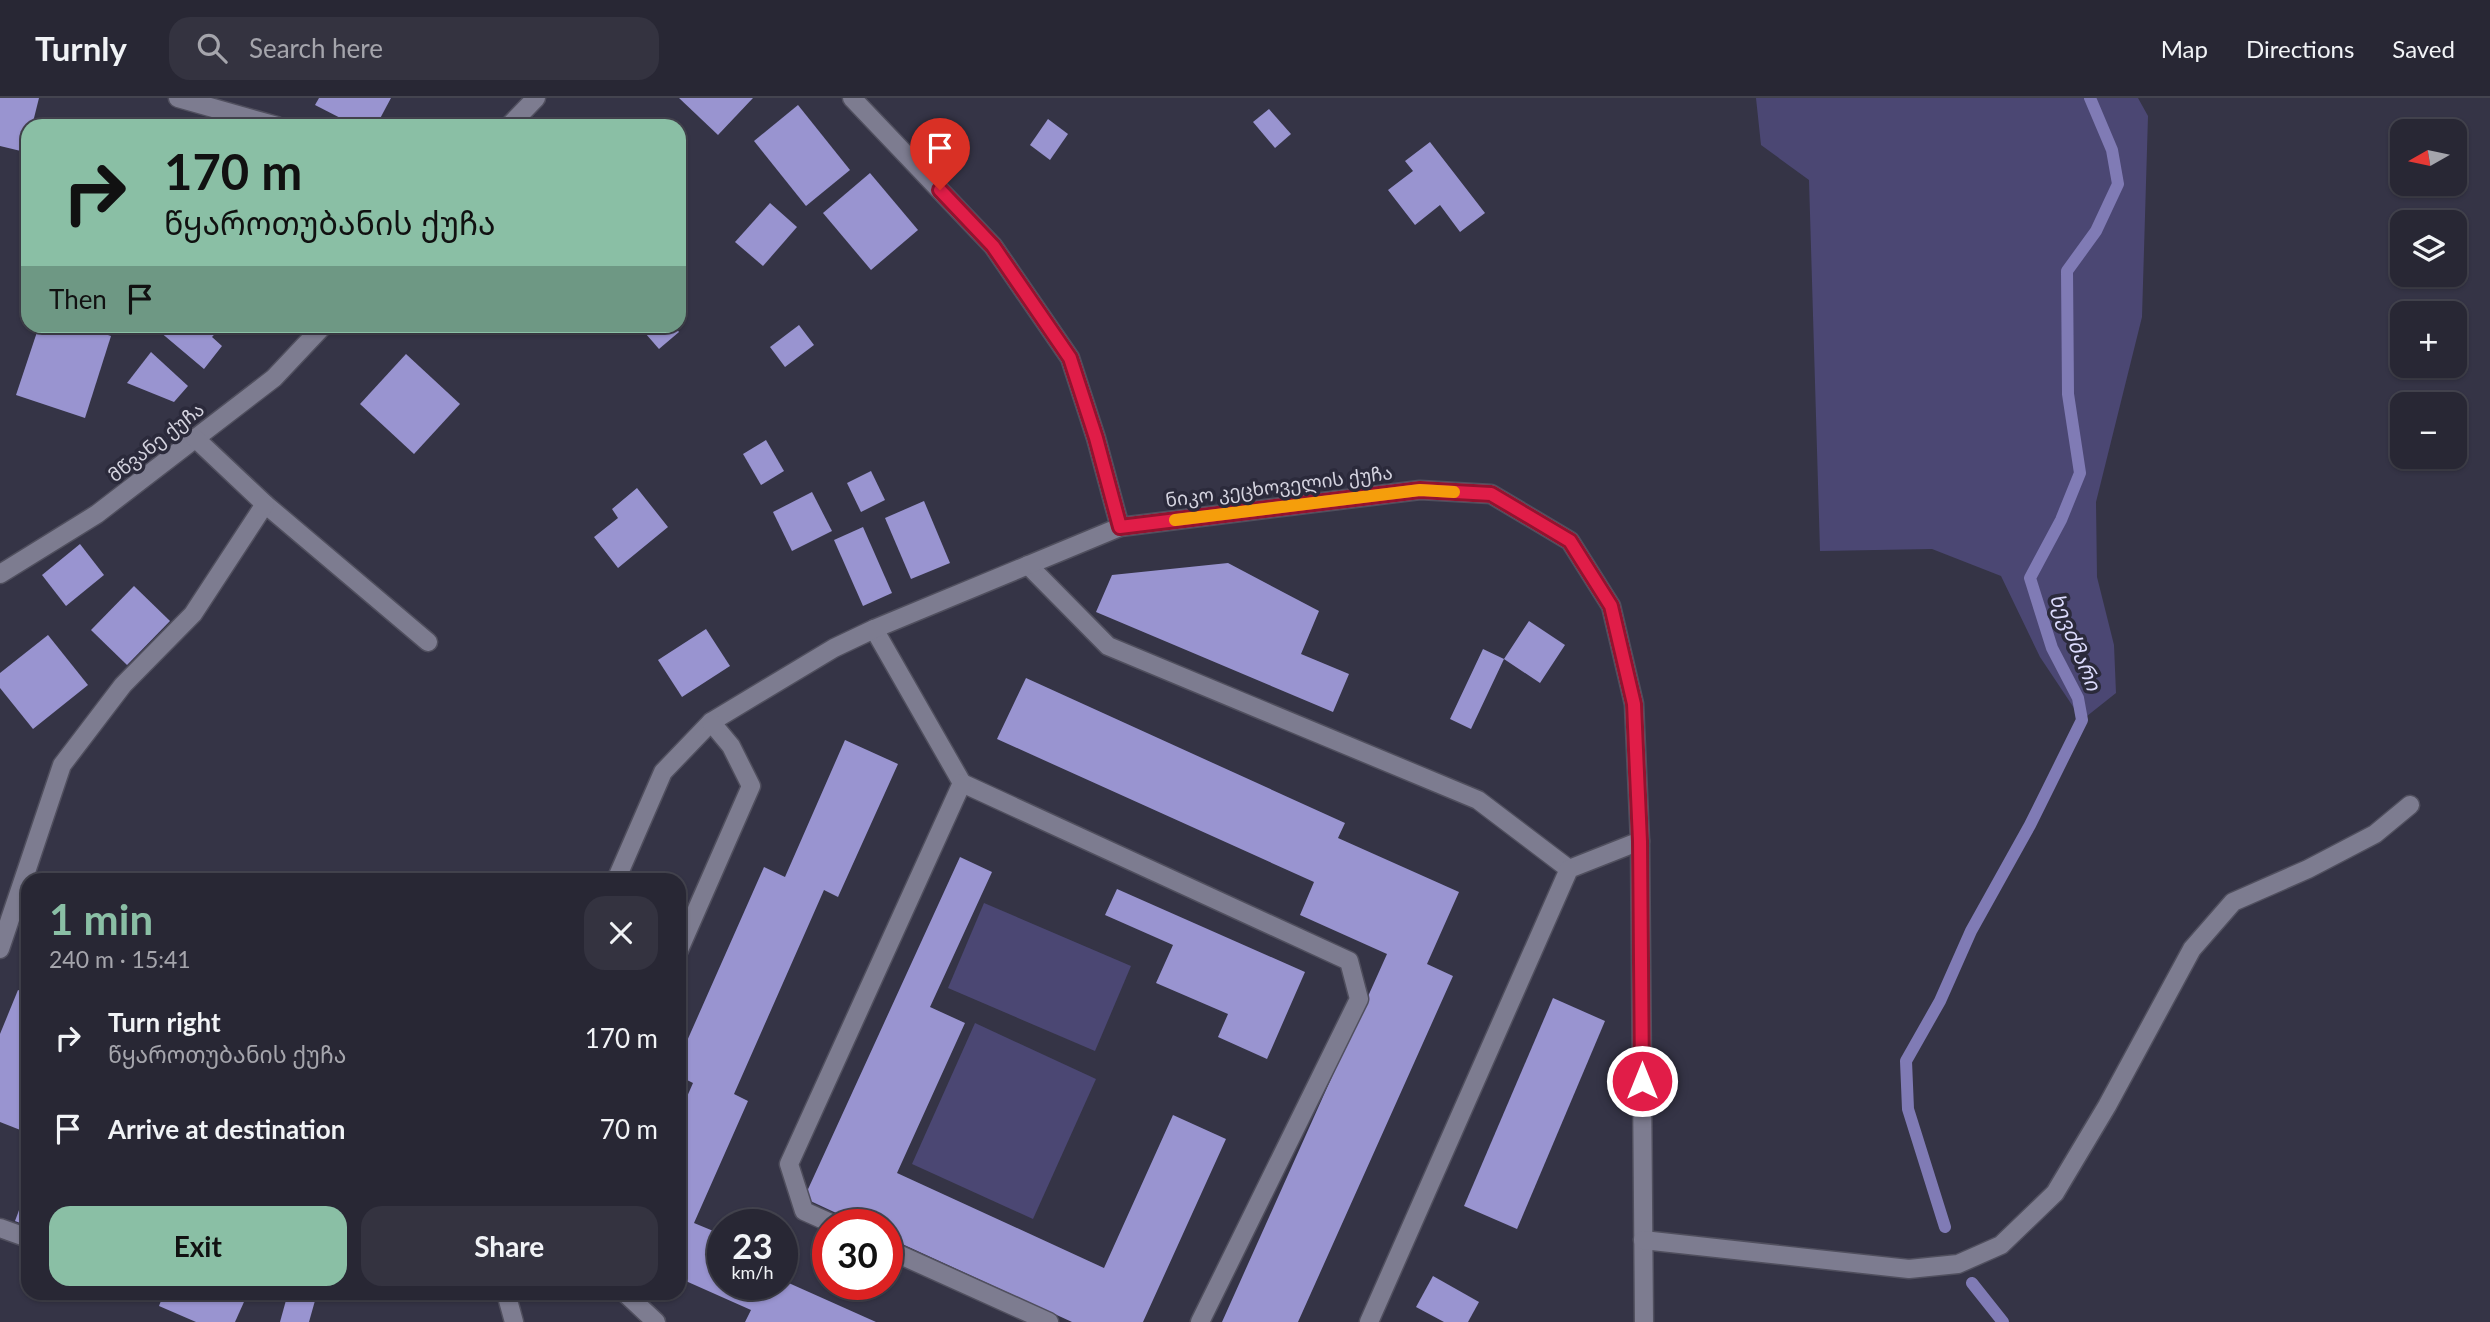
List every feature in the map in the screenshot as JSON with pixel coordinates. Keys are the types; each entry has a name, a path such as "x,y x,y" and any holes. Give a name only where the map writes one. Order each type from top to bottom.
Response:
{"street":[{"path":"177,98 252,119"},
{"path":"516,119 536,98"},
{"path":"852,98 993,246 1070,358 1096,438 1120,527"},
{"name":"მწვანე ქუჩა","path":"1,572 97,514 274,378 316,333"},
{"path":"195,438 265,504 428,642"},
{"name":"ნიკო კეცხოველის ქუჩა","path":"619,873 663,772 710,722 834,648 874,629 1120,527 1420,490 1491,494 1570,541 1611,606 1634,704 1640,841 1644,1322"},
{"path":"26,873 62,765 123,685 193,614 265,504"},
{"path":"1028,565 1108,646 1478,800 1569,869"},
{"path":"874,629 962,783 1349,961 1359,999 1200,1322"},
{"path":"686,934 751,786 731,746 710,722"},
{"path":"812,1215 804,1211 789,1164 962,783"},
{"path":"1643,1240 1909,1269 1958,1264 2001,1245 2055,1193 2107,1106 2192,949 2233,902 2308,869 2375,834 2410,805"},
{"path":"1369,1322 1569,869 1640,841"},
{"path":"3,942 21,888"},
{"path":"0,1228 21,1236"},
{"path":"903,1255 1049,1322"},
{"path":"508,1300 514,1322"},
{"path":"632,1300 656,1322"}],"shaded area":[{"path":"1756,98 2138,98 2148,116 2142,317 2096,502 2097,577 2114,645 2116,693 2082,720 2040,657 2001,576 1932,549 1820,551 1809,180 1761,145"},
{"path":"984,903 1131,966 1095,1051 948,988"},
{"path":"975,1023 1096,1079 1033,1219 912,1164"}],"building":[{"path":"0,98 39,98 34,119 21,119 21,151 0,146"},
{"path":"319,98 391,98 380,119 342,119 315,105"},
{"path":"679,98 753,98 718,135"},
{"path":"798,105 850,170 806,206 754,141"},
{"path":"1269,109 1291,134 1275,148 1253,122"},
{"path":"1048,119 1068,134 1050,160 1030,145"},
{"path":"1430,142 1485,213 1460,232 1440,205 1415,225 1388,190 1413,171 1405,161"},
{"path":"870,173 918,230 871,270 823,213"},
{"path":"770,203 797,227 763,266 735,242"},
{"path":"799,325 814,345 785,367 770,347"},
{"path":"37,333 102,333 111,336 85,418 16,395"},
{"path":"161,333 216,333 212,337 222,346 204,369"},
{"path":"645,333 678,333 659,349"},
{"path":"151,352 188,386 174,402 127,383"},
{"path":"406,354 460,404 414,454 360,404"},
{"path":"766,440 784,471 761,485 743,454"},
{"path":"871,471 885,500 861,512 847,483"},
{"path":"637,488 668,527 618,568 594,537 618,518 612,509"},
{"path":"812,492 832,531 792,551 773,512"},
{"path":"924,501 950,563 911,579 885,518"},
{"path":"863,527 892,593 863,606 834,540"},
{"path":"80,544 104,575 66,606 42,575"},
{"path":"1228,563 1319,611 1301,654 1349,674 1333,712 1096,612 1112,575"},
{"path":"134,586 170,621 127,665 91,630"},
{"path":"1529,621 1565,645 1540,683 1504,659"},
{"path":"706,629 730,666 682,697 658,660"},
{"path":"48,635 88,685 33,729 0,688 0,673"},
{"path":"1483,649 1504,659 1471,729 1450,719"},
{"path":"1026,678 1345,823 1338,838 1459,892 1427,964 1453,976 1298,1322 1222,1322 1387,954 1300,915 1314,882 997,739"},
{"path":"845,740 898,764 838,897 824,890 734,1094 748,1101 694,1223 707,1228 707,1290 686,1281 686,1099 693,1083 686,1080 686,1043 764,867 785,877"},
{"path":"960,857 992,872 930,1007 965,1023 897,1173 1104,1268 1173,1115 1226,1139 1143,1322 1072,1322 903,1244 903,1209 828,1209 804,1198"},
{"path":"1117,889 1305,972 1267,1059 1218,1037 1228,1014 1156,983 1173,945 1105,915"},
{"path":"18,990 21,991 21,1130 0,1122 0,1034"},
{"path":"1553,998 1605,1021 1517,1229 1464,1206"},
{"path":"21,1205 21,1223 15,1221"},
{"path":"1433,1276 1479,1302 1468,1322 1444,1322 1416,1307"},
{"path":"798,1287 812,1293 812,1300 827,1300 876,1322 745,1322 751,1310 728,1300 798,1300"},
{"path":"161,1300 245,1300 235,1322 196,1322 159,1306"},
{"path":"286,1300 315,1300 309,1322 280,1322"}],"waterway":[{"name":"ხევძმარი","path":"1945,1227 1908,1109 1906,1061 1940,1001 1971,931 2030,825 2082,720 2078,698 2052,648 2030,578 2061,520 2080,473 2068,394 2067,271 2096,231 2118,184 2112,150 2090,98"},
{"name":"ხევძმარი","path":"1972,1283 2003,1322"}],"slow traffic":[{"path":"1175,520 1420,490 1454,492"}],"route":[{"path":"940,190 993,246 1070,358 1096,438 1120,527 1420,490 1491,494 1570,541 1611,606 1634,704 1640,841 1642,1081"}]}
